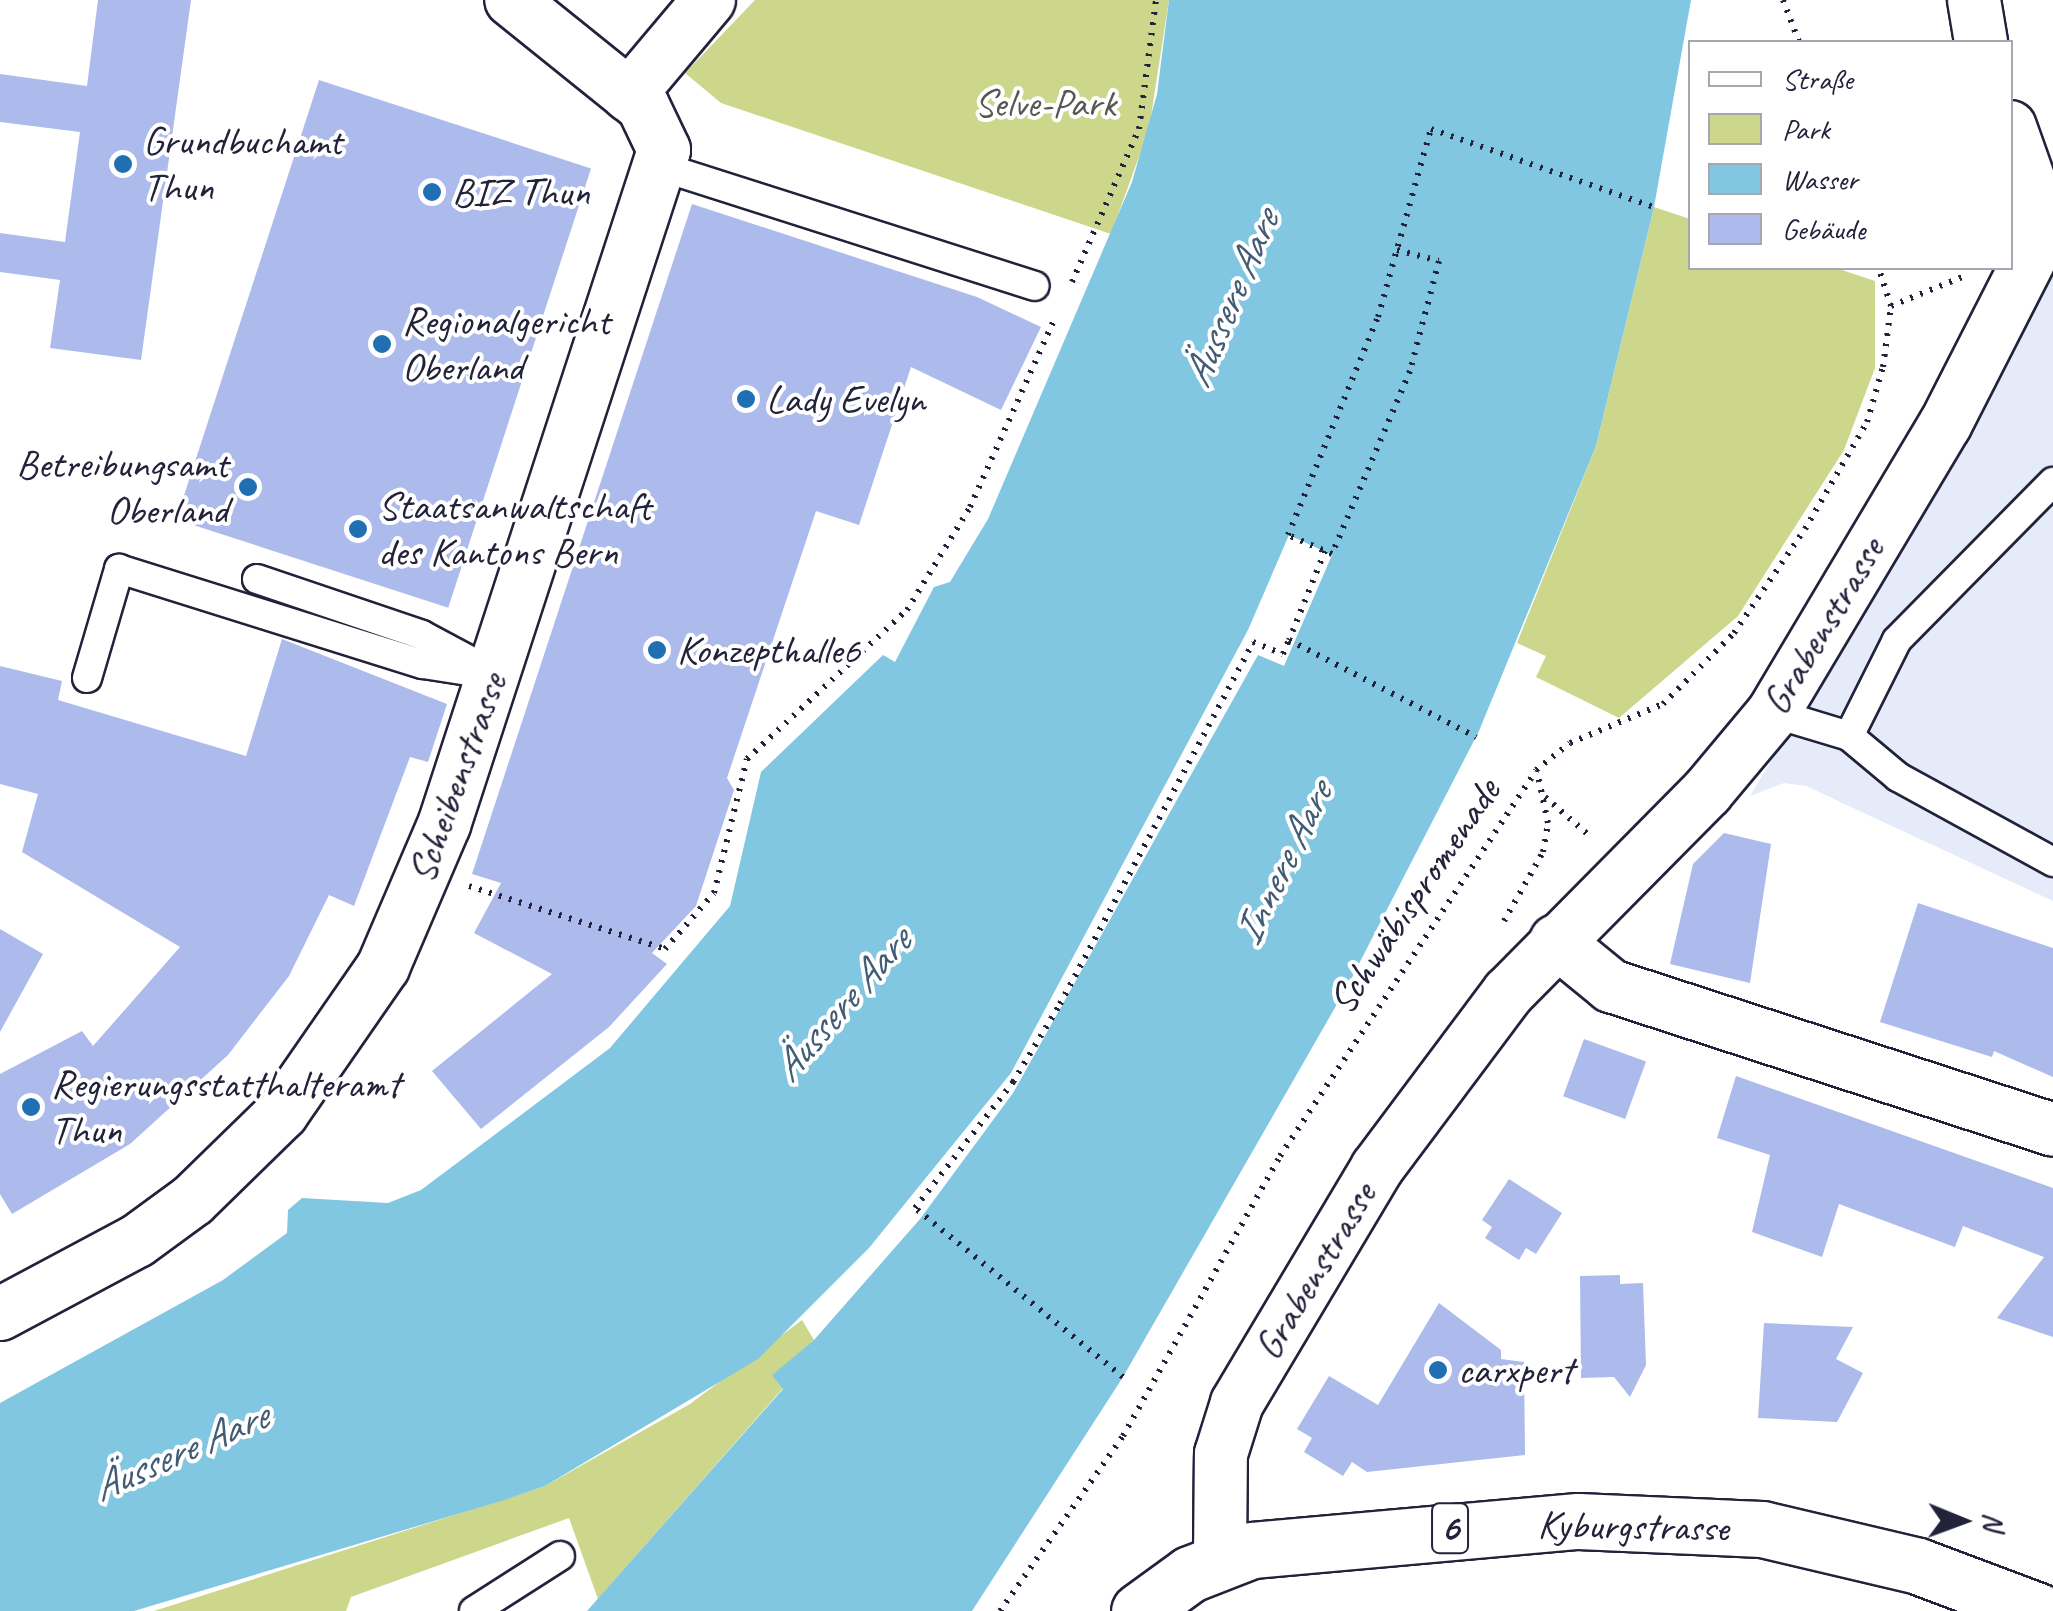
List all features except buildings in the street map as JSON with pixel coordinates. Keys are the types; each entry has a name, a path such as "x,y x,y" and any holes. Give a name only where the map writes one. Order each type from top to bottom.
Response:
{"main road":[{"name":"Kyburgstrasse","path":"1220,1560 1281,1545 1471,1526 1684,1524 1828,1543 2038,1611"},
{"name":"6","path":"1138,1611 1220,1560"}],"street":[{"path":"511,0 629,94 661,134 662,167"},
{"path":"629,94 709,0"},
{"path":"1974,0 1981,40"},
{"name":"Grabenstrasse","path":"1220,1560 1222,1454 1237,1403 1377,1168 1470,1038 1556,941 1707,792 1773,713 1945,425 2035,248 2033,192 2013,135"},
{"name":"Scheibenstrasse","path":"0,1314 137,1241 240,1157 360,1007 425,871 495,674 662,167"},
{"path":"1556,941 1612,986 2053,1130"}],"lane":[{"path":"662,167 1034,286"},
{"path":"1848,736 1897,640 2053,482"},
{"path":"87,678 119,569 422,664 495,674"},
{"path":"257,579 422,635 495,674"},
{"path":"1773,713 1848,736 1898,777 2053,862"},
{"path":"474,1611 560,1556"}],"path":[{"path":"1069,287 1139,130 1156,0"},
{"path":"1787,2 1799,40"},
{"path":"1397,250 1439,260 1410,370 1332,554 1288,535 1397,250 1432,129 1654,207"},
{"name":"Schwäbispromenade","path":"1000,1611 1123,1436 1280,1156 1536,770 1570,743 1663,704 1734,633 1866,422 1891,306 1880,270"},
{"path":"1891,306 1970,274"},
{"path":"425,871 665,949 714,892 747,759 907,610 940,559 1062,303"},
{"path":"1123,1377 915,1208 1032,1051 1253,642 1283,654 1292,641 1326,551"},
{"path":"1292,641 1476,737"},
{"path":"1496,936 1543,852 1544,796 1536,770"},
{"path":"1544,796 1580,825"}],"shaded area":[{"path":"2053,269 2053,901 1806,786 1784,783 1750,796 1991,395"}],"green space":[{"name":"Selve-Park","path":"755,0 1169,0 1149,129 1111,234 721,103 685,73"},
{"path":"1654,207 1688,218 1688,270 1842,270 1875,281 1875,368 1844,450 1738,616 1619,718 1536,677 1546,656 1517,643 1596,446"},
{"path":"802,1320 814,1340 773,1375 783,1388 598,1599 569,1518 351,1597 346,1611 154,1611 545,1486 690,1404"}],"water":[{"path":"1169,0 1691,0 1654,207 1596,446 1479,731 1348,985 1123,1377 972,1611 587,1611 783,1389 772,1375 814,1340 920,1219 1013,1093 1258,655 1284,666 1332,555 1289,535 1248,630 1011,1073 869,1248 758,1359 545,1486 501,1501 134,1611 0,1611 0,1403 223,1280 287,1233 288,1210 302,1198 388,1203 421,1190 610,1048 730,906 761,772 883,655 895,662 934,587 950,582 988,519 1132,182 1157,94"}],"place":[{"name":"Grundbuchamt Thun","path":"123,164"},
{"name":"BIZ Thun","path":"432,192"},
{"name":"Regionalgericht Oberland","path":"382,344"},
{"name":"Lady Evelyn","path":"746,399"},
{"name":"Betreibungsamt Oberland","path":"248,487"},
{"name":"Staatsanwaltschaft des Kantons Bern","path":"358,529"},
{"name":"Konzepthalle6","path":"657,650"},
{"name":"Regierungsstatthalteramt Thun","path":"31,1107"},
{"name":"carxpert","path":"1438,1370"}],"water label":[{"name":"Äussere Aare","path":"1231,299"},
{"name":"Innere Aare","path":"1283,864"},
{"name":"Äussere Aare","path":"842,1005"},
{"name":"Äussere Aare","path":"180,1452"}]}
